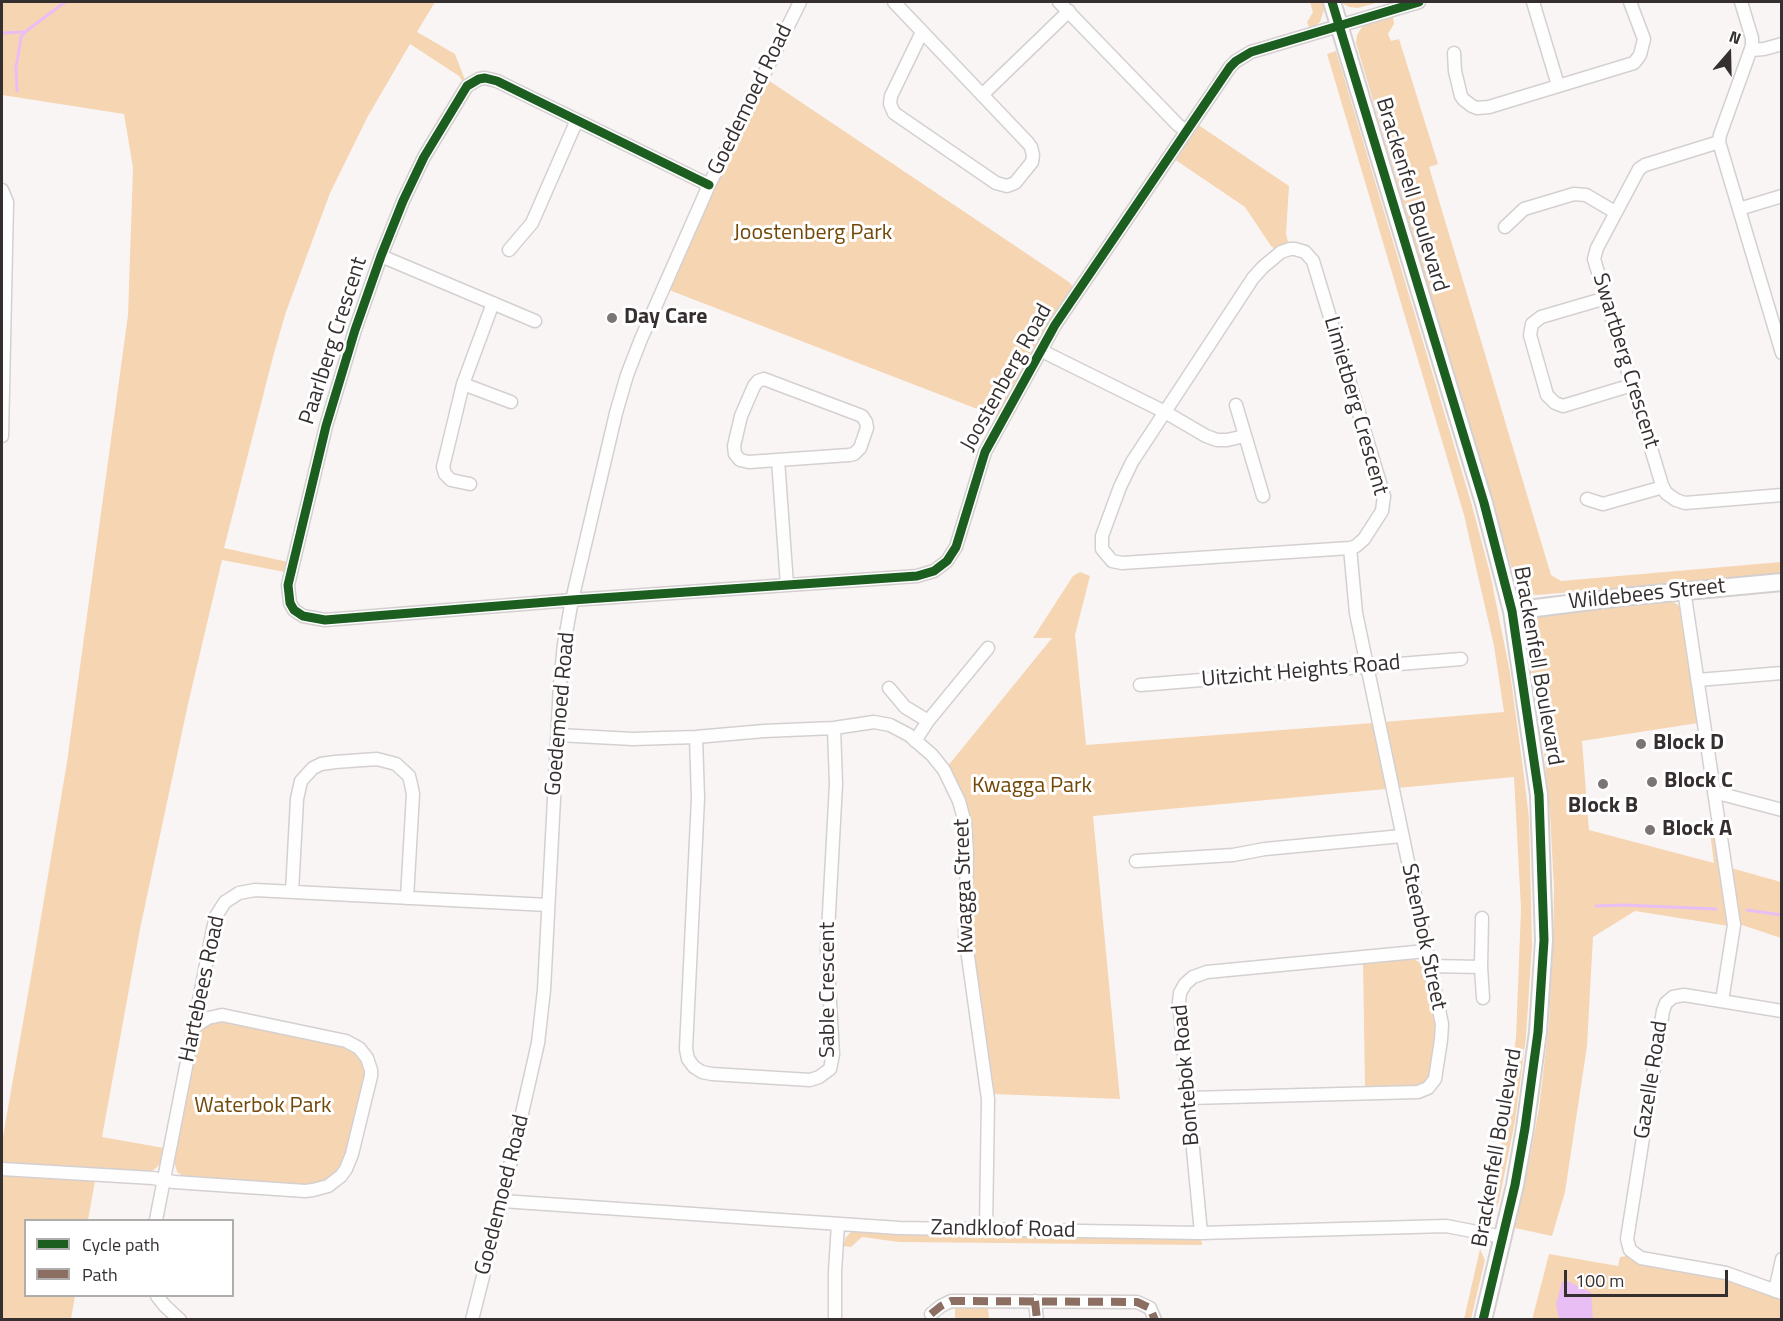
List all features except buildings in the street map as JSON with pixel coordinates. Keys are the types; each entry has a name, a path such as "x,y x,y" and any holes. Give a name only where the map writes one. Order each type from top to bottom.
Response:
{"street":[{"name":"Goedemoed Road","path":"472,1320 538,1043 544,990 563,654 572,600 616,413 641,339 709,185 800,2"},
{"path":"894,2 1028,143 1033,151 1033,158 1018,181 1003,186 996,183 897,117 891,109 891,96 922,32"},
{"path":"1059,2 1186,131"},
{"name":"Brackenfell Boulevard","path":"1332,2 1481,493 1512,611 1539,795 1544,940 1540,1012 1517,1174 1483,1320"},
{"path":"1533,2 1558,85"},
{"path":"1454,53 1455,71 1461,96 1472,106 1483,108 1630,65 1637,59 1644,36 1630,2"},
{"path":"1741,2 1752,38 1751,50 1719,142 1782,353"},
{"name":"Joostenberg Road","path":"572,600 917,576 934,571 947,561 956,547 985,452 1042,349 1230,67 1251,52 1415,3"},
{"path":"982,95 1068,11"},
{"path":"1751,50 1782,44"},
{"name":"Paarlberg Crescent","path":"572,600 325,620 303,616 294,610 290,603 288,585 326,426 342,370 381,256 403,201 424,157 465,89 471,83 479,79 492,79 709,185"},
{"path":"509,250 532,223 577,120"},
{"name":"Swartberg Crescent","path":"1663,487 1594,255 1634,175 1642,167 1719,142"},
{"path":"2,190 7,202 2,436"},
{"path":"1505,227 1524,209 1574,194 1586,195 1616,212"},
{"path":"1739,209 1782,196"},
{"name":"Limietberg Crescent","path":"1295,249 1305,252 1312,261 1384,496 1384,506 1380,516 1360,543 1350,548 1122,563 1112,561 1102,549 1102,536 1126,473 1165,412 1257,273 1285,250 1295,249"},
{"path":"381,256 535,321"},
{"path":"1606,298 1541,317 1532,324 1530,335 1547,395 1555,403 1563,405 1632,385"},
{"path":"470,484 455,482 447,478 442,466 463,384 493,303"},
{"path":"1042,349 1165,412 1206,436 1227,440 1245,436"},
{"path":"761,380 771,380 859,415 866,422 867,428 862,445 854,454 778,460 744,462 737,458 734,450 741,416 754,386 761,380"},
{"path":"463,384 511,402"},
{"path":"1236,405 1263,496"},
{"path":"778,460 787,585"},
{"path":"1587,499 1603,504 1663,487 1671,497 1685,502 1782,495"},
{"name":"Steenbok Street","path":"1189,1098 1413,1092 1428,1088 1434,1079 1442,1024 1366,666 1356,613 1350,548"},
{"name":"Wildebees Street","path":"1512,611 1684,590 1782,582"},
{"path":"1684,590 1734,925 1722,1001"},
{"path":"915,741 928,721 988,648"},
{"name":"Uitzicht Heights Road","path":"1140,685 1461,660"},
{"path":"1698,680 1782,673"},
{"path":"889,688 905,707 928,721"},
{"name":"Kwagga Street","path":"558,735 633,739 696,737 834,728 874,722 890,725 932,755 944,770 959,801 965,823 967,853 965,935 988,1099 986,1230"},
{"name":"Sable Crescent","path":"696,737 698,798 686,1049 688,1059 694,1067 712,1074 810,1080 830,1069 833,1054 827,950 836,784 834,728"},
{"path":"292,892 297,799 302,781 313,768 321,764 377,759 396,764 409,776 411,784 413,794 407,898"},
{"path":"1714,792 1782,810"},
{"path":"1136,861 1233,855 1264,849 1402,836"},
{"name":"Hartebees Road","path":"156,1219 213,929 220,908 233,896 247,891 292,892 548,905"},
{"path":"1482,918 1483,998"},
{"name":"Bontebok Road","path":"1201,1233 1179,998 1185,984 1193,977 1214,971 1426,951"},
{"path":"1429,966 1481,967"},
{"name":"Gazelle Road","path":"1778,1292 1726,1272 1641,1258 1630,1250 1627,1239 1664,1007 1669,1000 1678,995 1782,1011"},
{"path":"2,1169 313,1191 335,1181 350,1162 371,1076 370,1064 364,1053 353,1043 346,1041 222,1015 208,1018 194,1027"},
{"name":"Zandkloof Road","path":"502,1201 899,1228 1201,1233 1446,1227 1503,1237"},
{"path":"835,1320 838,1224"},
{"path":"1778,1292 1782,1259"},
{"path":"158,1297 180,1320"},
{"path":"931,1314 940,1306 951,1301 1137,1302 1147,1305 1153,1311 1155,1320"},
{"path":"1035,1301 1037,1320"}],"green space":[{"path":"2,2 435,2 417,32 455,54 465,80 463,82 459,76 410,44 368,116 330,193 286,312 274,353 224,548 288,562 285,572 222,560 188,704 140,929 102,1137 164,1148 160,1164 148,1172 2,1162 2,1142 67,762 128,315 133,168 124,114 2,95"},
{"path":"1310,2 1325,2 1325,7 1320,22 1310,30 1307,22 1313,12"},
{"path":"1340,2 1379,2 1358,8 1349,7"},
{"path":"1393,16 1394,24 1388,34 1391,41 1399,39 1438,164 1429,167 1551,575 1561,581 1781,562 1781,574 1537,595 1529,594 1516,583 1356,43 1357,35 1362,27"},
{"path":"1336,51 1471,502 1490,573 1510,672 1524,776 1529,818 1532,945 1526,1037 1515,1121 1499,1201 1489,1218 1478,1220 1479,1215 1487,1215 1497,1178 1516,1038 1521,909 1514,777 1397,788 1383,722 1504,712 1494,646 1464,515 1327,54"},
{"name":"Joostenberg Park","path":"768,80 1069,282 1074,288 1030,357 998,417 669,290 716,185"},
{"path":"1197,124 1289,186 1286,234 1288,242 1275,249 1245,207 1174,159"},
{"name":"Kwagga Park","path":"1080,572 1090,576 1075,635 1086,745 1373,723 1386,789 1093,816 1120,1099 992,1094 970,931 972,852 947,767 1052,638 1033,638 1073,576"},
{"path":"1642,601 1672,601 1682,612 1698,723 1582,741 1589,830 1714,863 1709,825 1713,824 1729,926 1635,911 1593,937 1587,1046 1565,1192 1552,1236 1515,1228 1539,1108 1549,1024 1554,889 1544,752 1525,632 1531,620 1542,615 1580,612"},
{"path":"1731,868 1781,882 1781,938 1739,924"},
{"path":"1411,958 1421,963 1425,970 1436,1022 1431,1074 1419,1087 1365,1088 1363,962"},
{"name":"Waterbok Park","path":"218,1021 347,1046 356,1051 365,1066 365,1077 347,1152 337,1172 326,1181 306,1186 184,1177 177,1172 174,1161 199,1032 205,1024"},
{"path":"2,1175 95,1181 88,1219 24,1219 24,1297 75,1297 71,1319 2,1319"},
{"path":"851,1232 1198,1237 1202,1245 899,1242 862,1237 851,1247 843,1246 846,1237"},
{"path":"1480,1249 1485,1260 1471,1319 1464,1319"},
{"path":"1549,1254 1618,1266 1620,1257 1626,1256 1640,1264 1741,1283 1781,1299 1781,1319 1532,1320"},
{"path":"959,1305 988,1307 989,1319 955,1319 955,1308"}],"shaded area":[{"path":"1565,1280 1591,1292 1593,1319 1559,1319 1556,1304 1562,1282"}],"waterway":[{"path":"17,91 16,68 21,37 65,2"},
{"path":"2,33 23,32"},
{"path":"1596,906 1716,909"},
{"path":"1747,910 1782,915"}],"marked path":[{"path":"931,1314 951,1301 1137,1302 1150,1308 1155,1320"},
{"path":"1035,1301 1037,1320"}],"cycle path":[{"path":"1332,2 1484,503 1512,611 1539,795 1544,940 1538,1032 1515,1185 1483,1320"},
{"path":"709,185 497,81 485,78 467,86 424,157 403,201 355,330 326,426 288,585 290,603 294,610 303,616 325,620 917,576 934,571 947,561 956,547 985,452 1055,325 1230,67 1251,52 1419,2"}],"place":[{"name":"Day Care","path":"612,318"},
{"name":"Block D","path":"1641,744"},
{"name":"Block C","path":"1652,782"},
{"name":"Block B","path":"1603,784"},
{"name":"Block A","path":"1650,830"}]}
